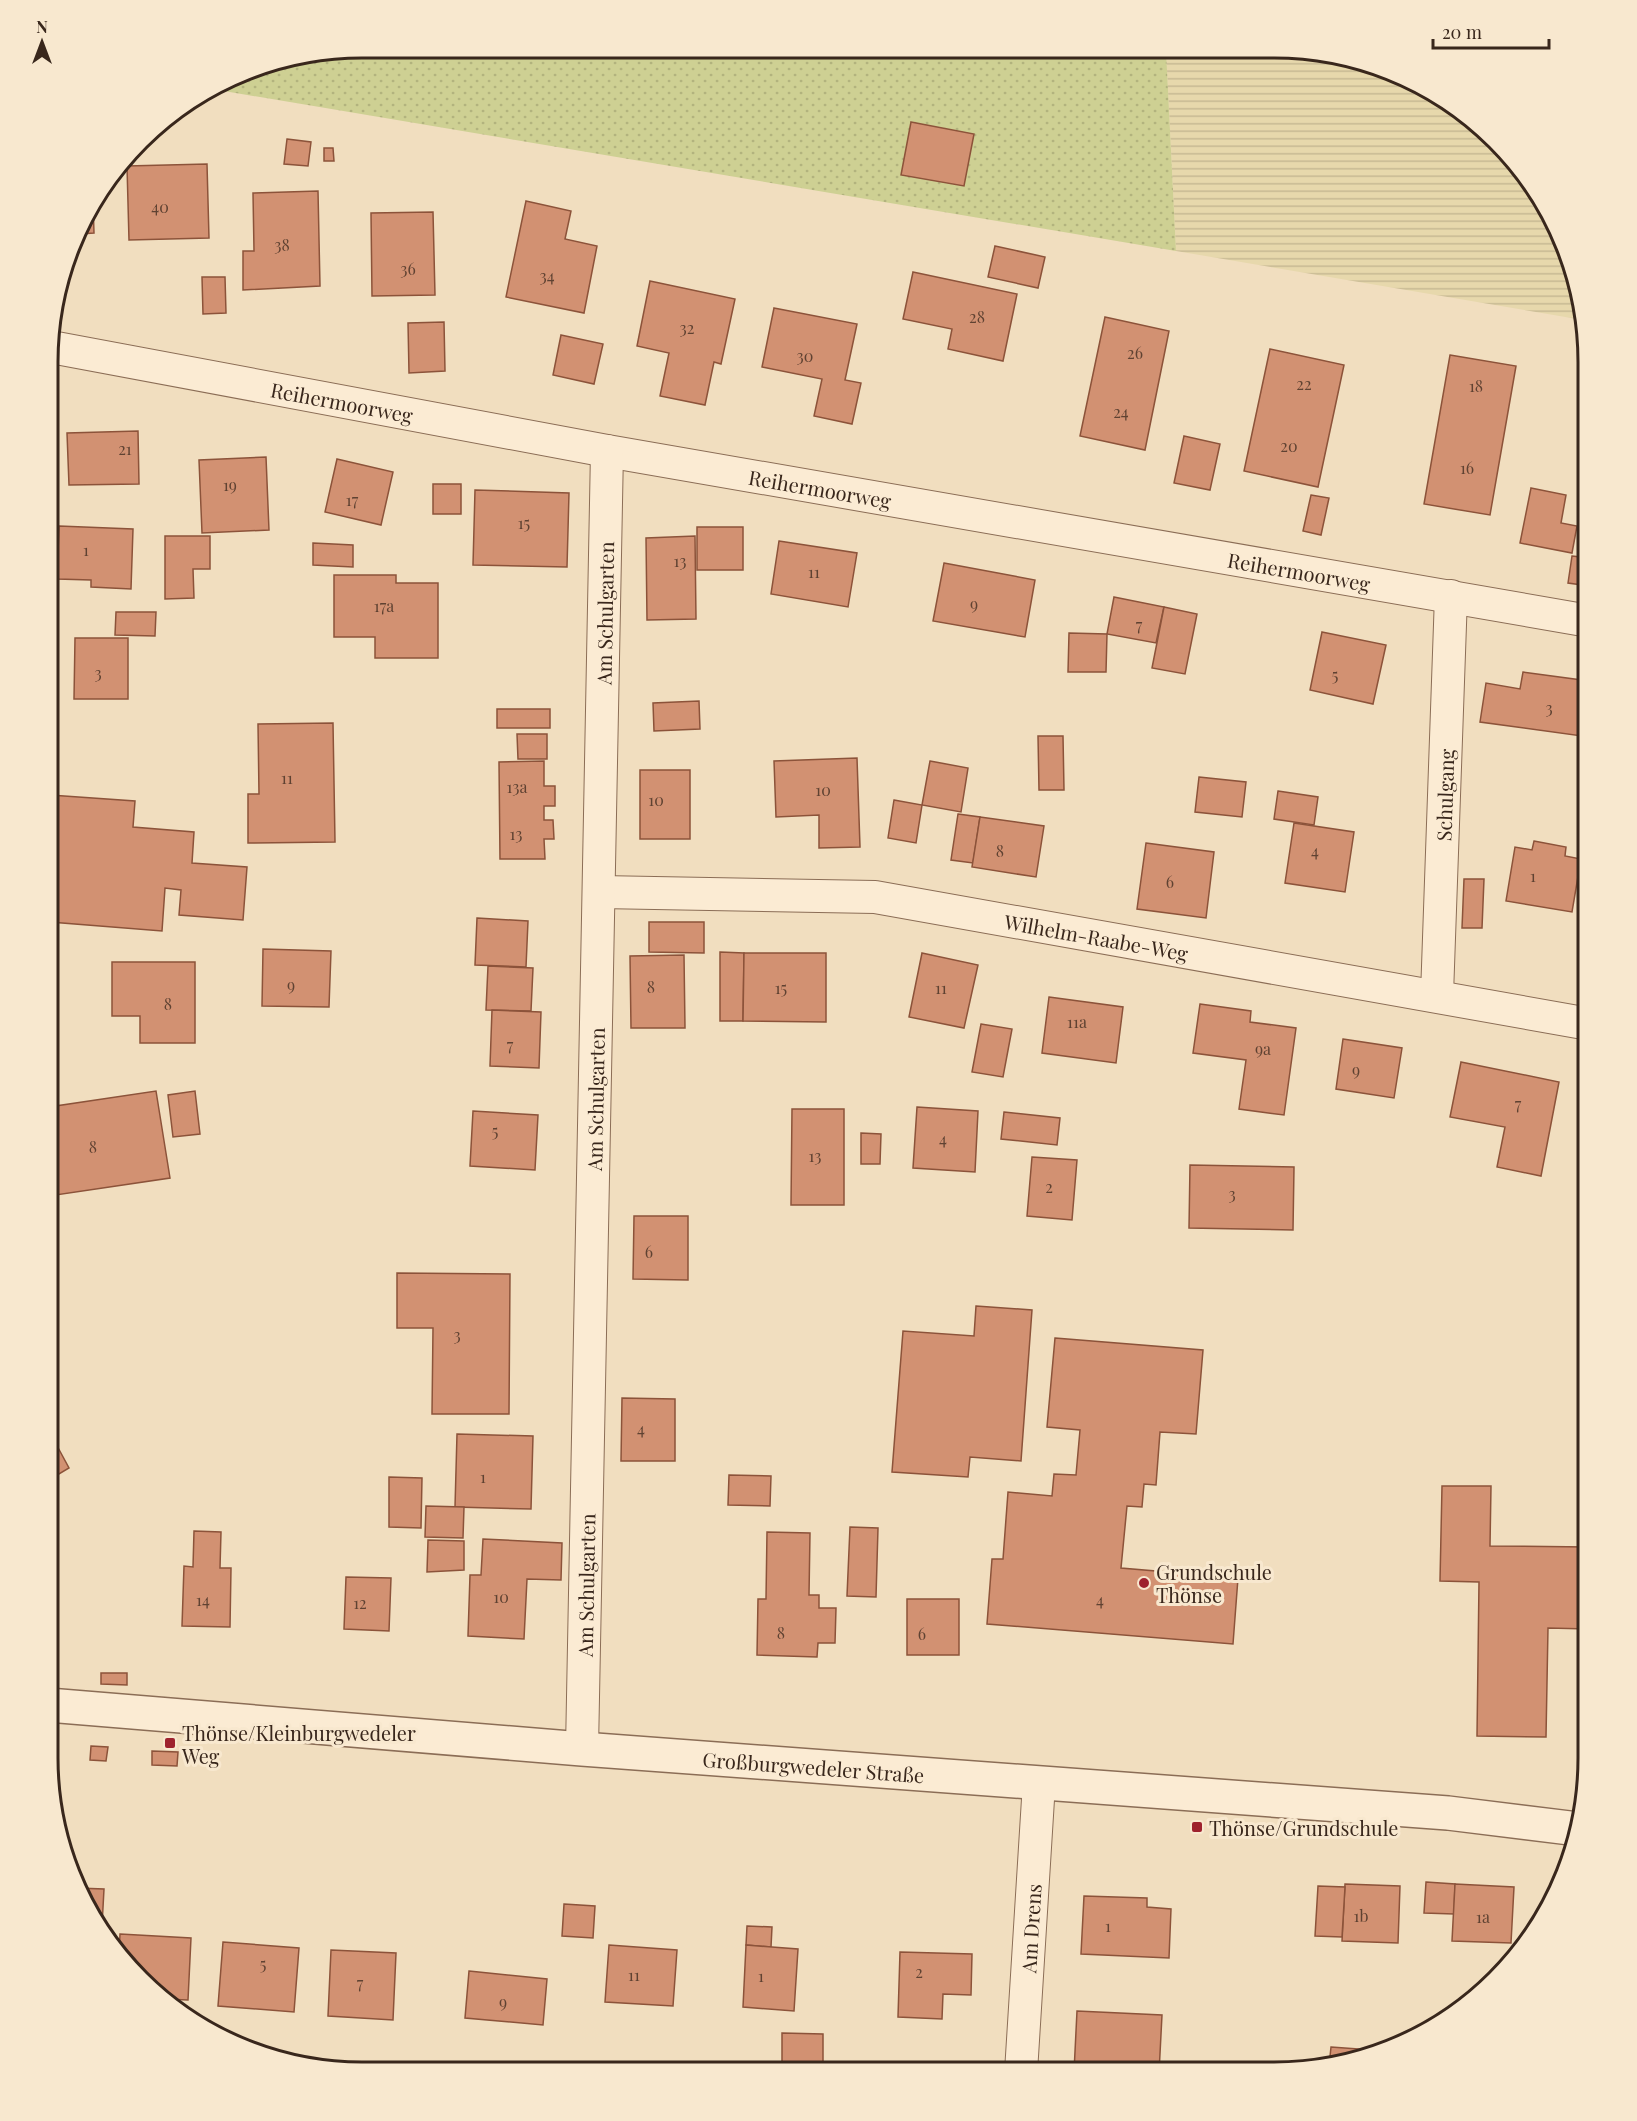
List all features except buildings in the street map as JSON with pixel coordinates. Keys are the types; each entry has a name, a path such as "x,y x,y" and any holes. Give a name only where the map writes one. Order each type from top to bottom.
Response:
{"street":[{"name":"Reihermoorweg","path":"59,348 607,451 1578,619"},
{"name":"Am Schulgarten","path":"582,1749 607,451"},
{"name":"Schulgang","path":"1437,995 1451,596"},
{"name":"Wilhelm-Raabe-Weg","path":"600,892 875,897 1437,995 1578,1022"},
{"name":"Großburgwedeler Straße","path":"58,1706 582,1749 1448,1813 1570,1828"},
{"name":"Am Drens","path":"1022,2062 1039,1783"}],"shaded area":[{"path":"1166,58 1274,58 1334,64 1391,82 1426,99 1460,121 1503,162 1538,210 1547,228 1568,284 1575,319 1176,251"}],"green space":[{"path":"362,58 1166,58 1176,251 225,91 265,75 303,64"}],"place":[{"name":"Grundschule Thönse","path":"1144,1583"},
{"name":"Thönse/Kleinburgwedeler Weg","path":"170,1743"},
{"name":"Thönse/Grundschule","path":"1197,1827"}]}
